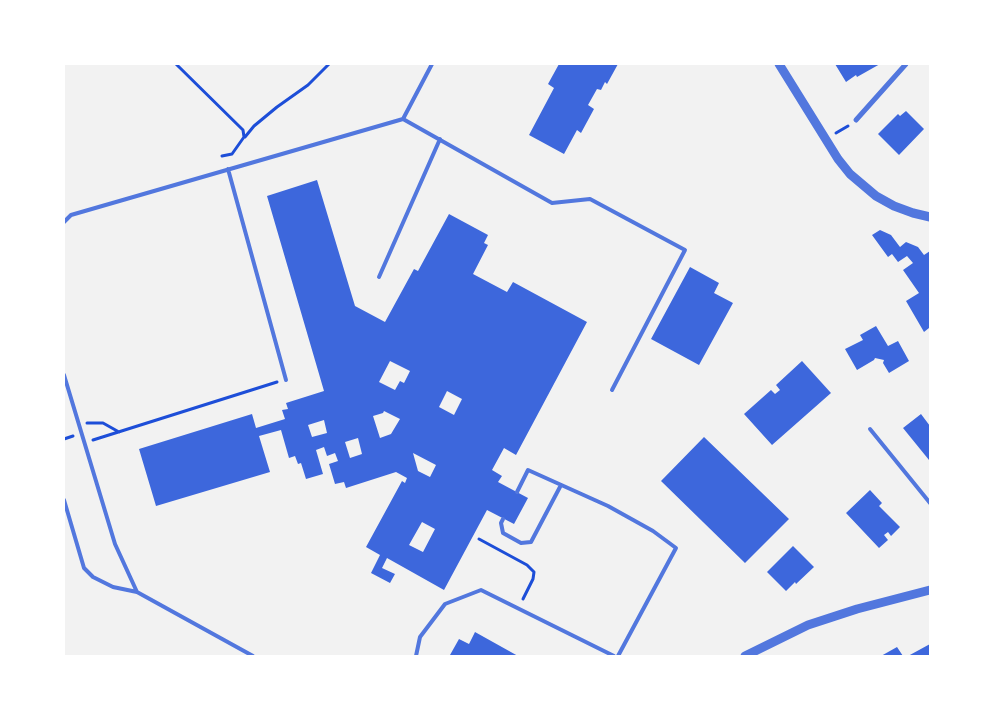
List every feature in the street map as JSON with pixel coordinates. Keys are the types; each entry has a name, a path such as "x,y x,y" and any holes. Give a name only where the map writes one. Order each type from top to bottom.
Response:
{"street":[{"path":"779,64 850,174 876,196 913,213 930,216"},
{"path":"856,120 906,64"},
{"path":"745,656 808,625 857,609 930,590"}],"lane":[{"path":"64,222 71,215 403,118 432,64"},
{"path":"403,118 552,203 590,199 685,250 612,390"},
{"path":"379,276 440,139"},
{"path":"228,169 286,380"},
{"path":"64,374 115,544 137,592"},
{"path":"870,429 930,503"},
{"path":"416,656 420,637 444,604 481,590 616,656 676,548 653,531 608,506 528,470 517,492"},
{"path":"503,519 501,523 503,533 521,543 531,542 560,485"},
{"path":"64,500 84,568 93,576 113,587 137,592 253,656"}],"path":[{"path":"176,64 243,130 244,137"},
{"path":"222,156 232,154 254,126 276,107 308,85 329,64"},
{"path":"826,138 856,120"},
{"path":"85,443 286,380"},
{"path":"79,424 103,424 120,432"},
{"path":"479,539 527,566 534,572 533,579 518,608"}],"building":[{"path":"559,64 618,64 607,84 605,82 601,90 597,89 588,105 594,109 581,133 577,130 564,154 529,135 554,88 548,84"},
{"path":"835,64 880,64 857,77 856,75 846,82"},
{"path":"906,111 924,129 899,155 878,134 898,114 900,116"},
{"path":"317,180 355,306 385,322 414,269 418,271 449,214 488,235 484,243 488,245 473,274 507,292 513,282 587,322 516,455 504,448 492,470 502,476 498,482 528,498 514,524 487,510 444,590 387,558 382,568 395,574 390,583 371,573 380,555 366,547 402,481 405,483 407,478 396,472 346,488 344,482 335,484 329,464 338,461 335,453 327,456 324,447 316,450 323,474 306,479 301,463 298,464 295,456 289,458 281,430 259,436 270,472 156,506 139,449 252,414 256,428 285,419 282,410 288,409 286,403 324,391 267,196","holes":["390,361 410,371 404,383 400,381 395,390 379,382","447,391 462,399 454,415 439,407","384,411 400,419 391,434 380,438 373,416","324,420 327,433 312,437 308,425","358,438 362,454 350,458 345,442","413,453 436,465 430,477 418,471","422,522 435,529 423,552 409,545"]},
{"path":"880,230 891,235 900,247 906,242 918,247 924,255 930,251 930,331 929,328 924,332 906,301 919,293 903,270 913,263 907,256 898,262 892,254 888,257 872,235"},
{"path":"690,267 719,283 714,293 733,303 699,365 651,339"},
{"path":"876,326 888,346 898,341 909,361 889,373 883,363 884,360 875,358 857,370 845,349 863,340 860,335"},
{"path":"802,361 831,393 772,445 744,414 771,390 775,394 780,390 776,385"},
{"path":"921,414 930,426 929,460 903,428"},
{"path":"704,437 789,519 745,563 661,481"},
{"path":"870,490 882,503 879,506 900,527 891,536 888,532 884,535 888,540 879,548 846,513"},
{"path":"793,546 814,567 786,591 767,572"},
{"path":"475,632 518,656 450,655 459,639 469,644"},
{"path":"930,644 930,656 908,656"},
{"path":"897,647 903,656 881,656"}]}
